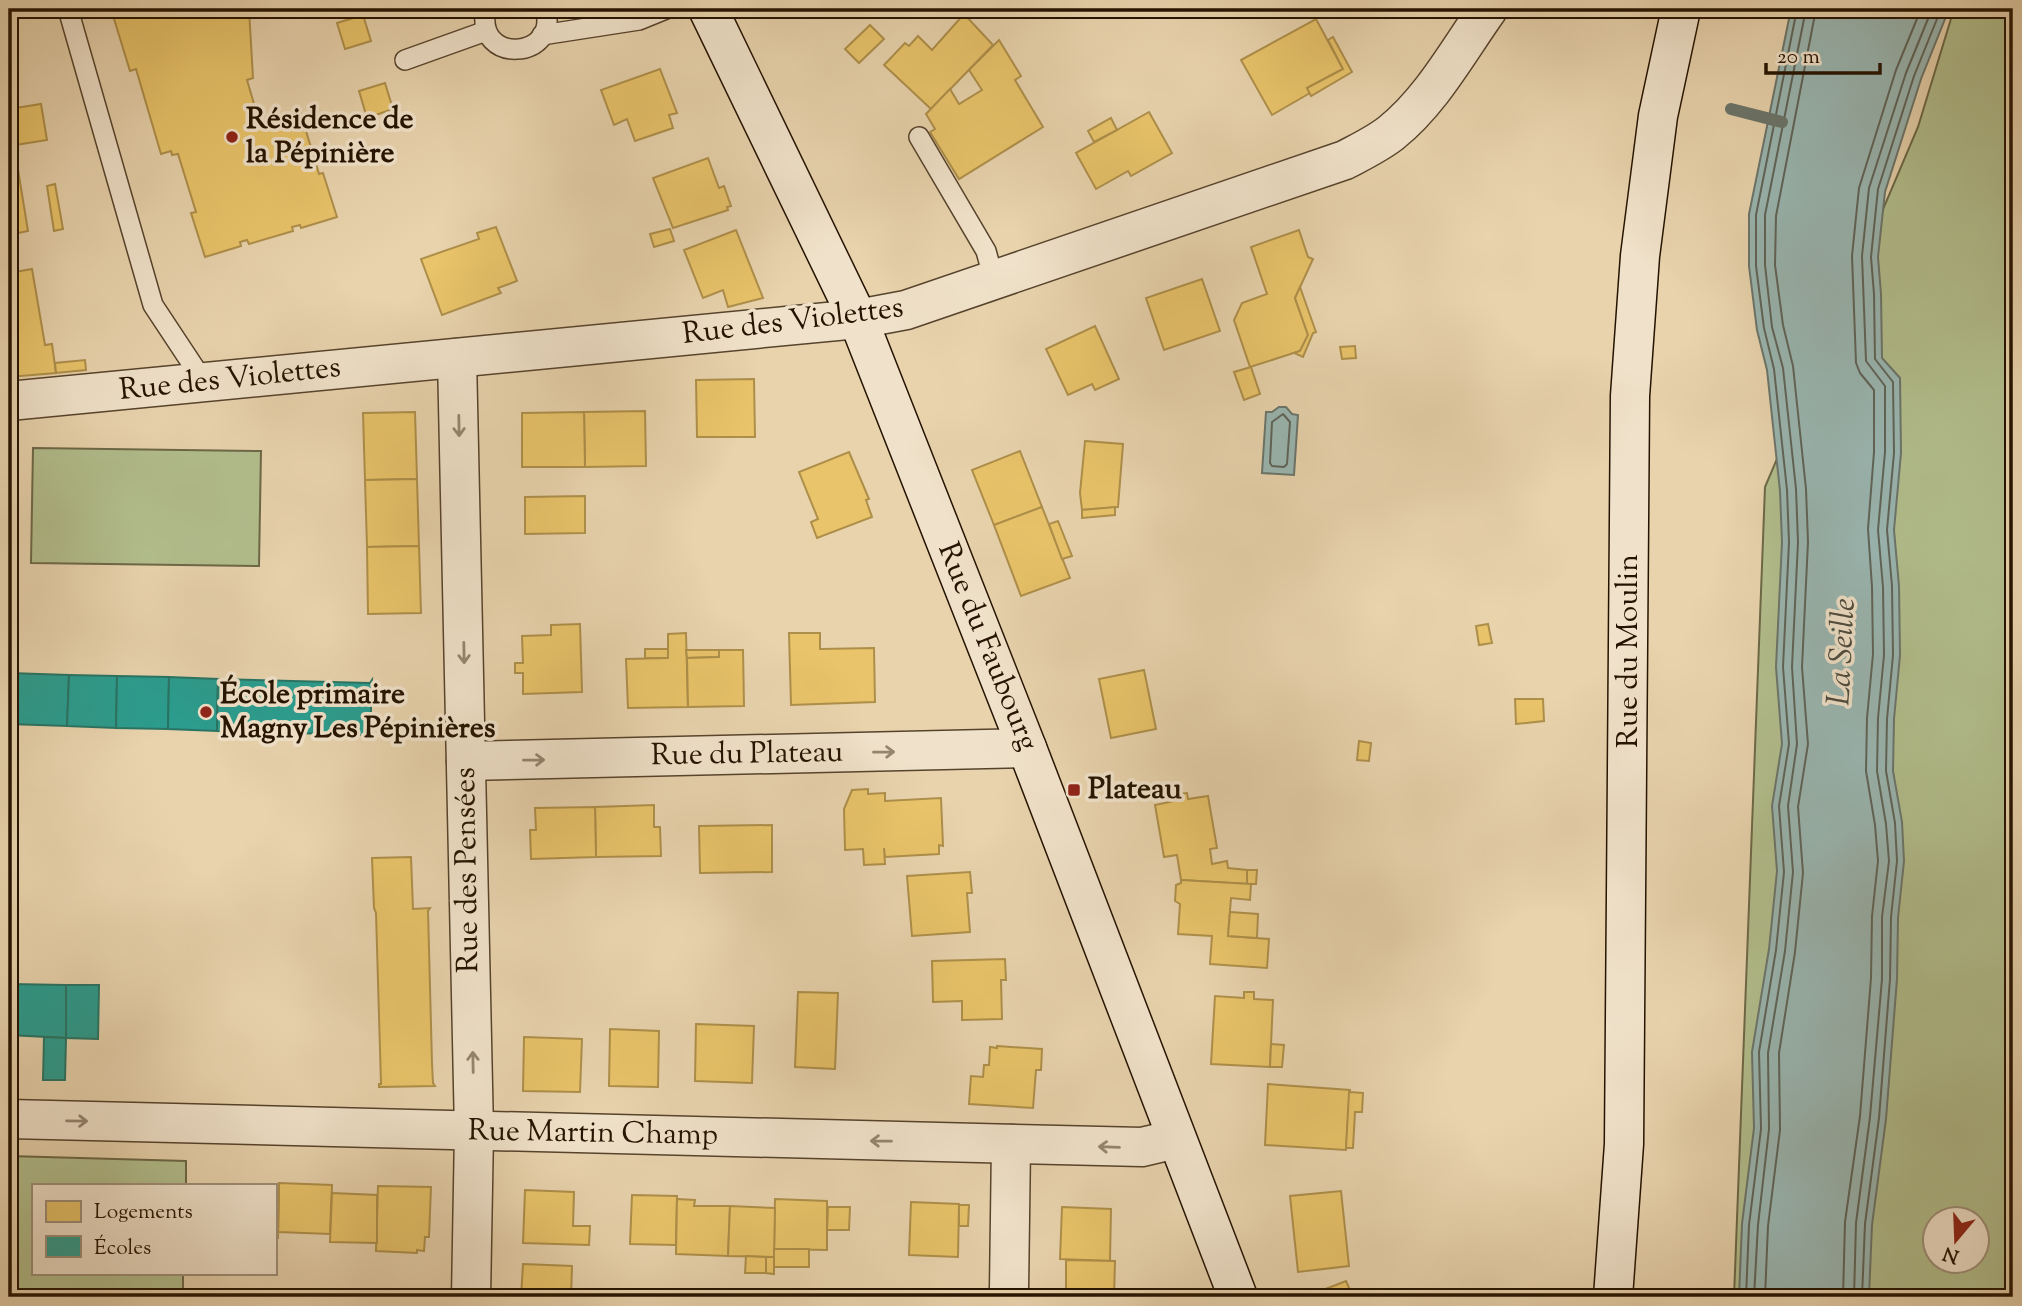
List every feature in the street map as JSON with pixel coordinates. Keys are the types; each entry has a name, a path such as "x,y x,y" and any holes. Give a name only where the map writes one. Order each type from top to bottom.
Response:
{"street":[{"name":"Rue du Faubourg","path":"708,9 858,319 1027,748 1238,1297"},
{"name":"Rue des Violettes","path":"9,401 858,319 906,310 1345,160 1390,134 1424,99 1488,9"},
{"name":"Rue du Moulin","path":"1613,1297 1624,1144 1630,396 1640,256 1658,116 1681,9"},
{"name":"Rue des Pensées","path":"457,358 474,1130 471,1297"},
{"name":"Rue du Plateau","path":"466,761 1027,748"},
{"name":"Rue Martin Champ","path":"9,1119 1142,1147 1176,1139"},
{"path":"1007,1297 1011,1144"}],"lane":[{"path":"68,9 153,305 194,367 200,383"},
{"path":"486,9 486,31 499,45 518,50 536,43 542,35 546,25 545,9"},
{"path":"542,35 639,20 666,9"},
{"path":"405,60 486,31"},
{"path":"919,137 986,251 994,280"}],"green space":[{"path":"1954,9 2013,9 2013,1297 1734,1297 1765,487 1918,127"},
{"path":"33,448 261,451 259,566 31,563"},
{"path":"9,1156 186,1161 186,1184 32,1184 32,1274 183,1274 183,1297 9,1297"}],"water":[{"name":"La Seille","path":"1791,9 1949,9 1921,79 1885,192 1878,257 1882,358 1900,378 1901,453 1894,530 1899,586 1900,655 1894,719 1893,771 1902,822 1904,861 1886,1119 1872,1225 1869,1297 1739,1297 1742,1224 1754,1128 1752,1052 1769,949 1777,871 1772,806 1782,744 1776,667 1782,542 1780,491 1767,370 1757,330 1749,266 1749,214"},
{"path":"1279,407 1286,407 1292,414 1298,415 1294,475 1262,473 1266,412 1272,412"}],"building: Logements":[{"name":"Résidence de la Pépinière","path":"111,9 249,9 253,78 247,80 260,124 300,111 319,174 323,173 337,217 301,228 300,225 292,227 293,231 249,244 247,240 240,242 241,246 205,257 191,213 196,212 178,154 172,155 171,151 161,154 136,69 130,71"},
{"path":"964,14 993,45 931,109 884,65 905,43 909,46 918,36 932,50"},
{"path":"363,15 371,41 345,49 337,23"},
{"path":"1316,19 1343,69 1307,88 1310,93 1272,115 1241,60"},
{"path":"870,25 884,39 859,63 845,49"},
{"path":"1333,37 1352,72 1311,96 1307,88 1343,69 1328,40"},
{"path":"999,40 1021,76 1015,80 1043,127 959,179 930,132 935,129 926,114 950,89 959,104 982,90 969,70"},
{"path":"660,69 677,113 669,115 673,128 635,141 627,119 614,125 601,90"},
{"path":"385,83 393,109 367,118 359,91"},
{"path":"41,104 47,140 9,146 9,109"},
{"path":"1149,112 1172,153 1131,176 1128,171 1096,189 1076,153"},
{"path":"1111,118 1117,130 1094,142 1088,131"},
{"path":"14,145 28,231 9,235 9,146"},
{"path":"708,158 719,188 724,186 731,206 727,207 728,210 673,228 653,178"},
{"path":"55,184 63,229 54,231 47,186"},
{"path":"496,227 517,281 498,288 501,293 442,315 421,259 479,239 477,233"},
{"path":"670,229 674,241 654,247 650,234"},
{"path":"736,230 763,298 728,307 723,290 703,298 684,250"},
{"path":"1299,230 1308,257 1313,259 1295,298 1308,335 1300,351 1250,367 1234,320 1242,303 1267,294 1251,247"},
{"path":"32,269 45,345 52,344 56,373 9,377 9,273"},
{"path":"1202,279 1220,331 1164,350 1146,298"},
{"path":"1300,287 1316,332 1313,333 1303,357 1294,353 1300,351 1308,335 1295,298"},
{"path":"1095,326 1119,379 1095,390 1092,384 1068,395 1046,349"},
{"path":"1355,346 1356,358 1342,359 1340,347"},
{"path":"85,360 86,370 56,373 55,363"},
{"path":"1251,367 1260,394 1244,400 1234,372"},
{"path":"754,379 755,437 697,437 696,380"},
{"path":"645,411 646,466 585,467 584,412"},
{"path":"415,412 417,479 365,480 363,413"},
{"path":"584,412 585,467 522,467 522,413"},
{"path":"1085,441 1123,444 1118,507 1082,510 1080,493"},
{"path":"1020,451 1042,507 994,525 972,470"},
{"path":"849,452 869,499 866,500 872,517 817,538 811,522 818,519 799,472"},
{"path":"417,479 419,546 367,547 365,480"},
{"path":"585,496 585,533 525,534 525,497"},
{"path":"1042,507 1070,578 1021,596 994,525"},
{"path":"1115,507 1115,515 1082,518 1082,510"},
{"path":"1058,521 1072,556 1062,559 1049,524"},
{"path":"419,546 421,613 368,614 367,547"},
{"path":"580,624 582,692 523,694 523,673 515,673 515,663 523,663 522,636 551,635 551,625"},
{"path":"1488,624 1492,643 1479,645 1476,626"},
{"path":"686,633 688,707 628,708 626,659 668,658 668,634"},
{"path":"789,633 820,633 820,649 874,648 875,702 791,705"},
{"path":"645,649 668,649 668,658 645,658"},
{"path":"686,650 719,650 719,657 687,658"},
{"path":"719,650 743,650 744,706 688,707 687,658 719,657"},
{"path":"1144,670 1156,729 1111,738 1099,679"},
{"path":"1515,699 1543,699 1544,721 1516,724"},
{"path":"1359,741 1371,743 1369,761 1357,760"},
{"path":"868,789 868,794 885,793 885,801 941,798 943,846 939,845 939,854 885,857 884,848 885,864 864,865 863,849 845,850 844,809 852,790"},
{"path":"1187,793 1188,799 1208,796 1217,848 1210,849 1212,864 1227,861 1228,868 1247,870 1247,884 1181,880 1177,855 1164,857 1155,805 1179,800 1178,794"},
{"path":"654,805 654,827 660,827 661,856 596,857 595,807"},
{"path":"595,807 596,857 531,859 530,830 536,830 535,808"},
{"path":"772,825 772,872 700,873 699,826"},
{"path":"411,857 413,909 430,908 432,1063 435,1086 379,1087 376,913 372,858"},
{"path":"1247,870 1257,870 1256,884 1247,884"},
{"path":"970,872 972,893 967,893 970,932 912,936 907,876"},
{"path":"1181,880 1251,884 1250,900 1231,898 1228,936 1269,939 1267,968 1210,964 1212,936 1178,934 1180,904 1175,901 1176,885 1181,883"},
{"path":"1230,912 1258,914 1257,938 1228,936"},
{"path":"1005,959 1006,980 1001,980 1002,1019 962,1020 962,1001 933,1002 932,961"},
{"path":"798,992 838,993 835,1069 795,1067"},
{"path":"1244,992 1254,992 1254,999 1273,1000 1270,1067 1211,1064 1215,996 1244,998"},
{"path":"696,1024 754,1026 752,1083 695,1081"},
{"path":"610,1029 659,1031 658,1087 609,1086"},
{"path":"524,1037 582,1039 580,1092 523,1091"},
{"path":"1271,1044 1284,1045 1282,1067 1270,1067"},
{"path":"990,1047 1042,1049 1041,1070 1036,1070 1033,1108 969,1104 971,1076 983,1077 984,1065 989,1065"},
{"path":"1268,1084 1350,1090 1346,1150 1265,1145"},
{"path":"1349,1092 1363,1093 1362,1112 1355,1112 1353,1148 1346,1148"},
{"path":"279,1183 332,1185 330,1234 278,1232"},
{"path":"378,1186 431,1187 429,1237 425,1237 424,1251 376,1251"},
{"path":"276,1189 279,1189 276,1238"},
{"path":"525,1190 574,1192 573,1226 590,1226 589,1245 523,1243"},
{"path":"1341,1191 1349,1266 1298,1272 1290,1196"},
{"path":"332,1193 377,1195 377,1243 330,1242"},
{"path":"632,1195 677,1196 676,1245 630,1244"},
{"path":"677,1199 695,1200 694,1206 730,1206 728,1256 676,1254"},
{"path":"775,1199 827,1201 827,1250 774,1249"},
{"path":"911,1202 959,1204 958,1257 909,1255"},
{"path":"959,1205 969,1205 968,1226 959,1226"},
{"path":"730,1206 775,1208 774,1257 728,1256"},
{"path":"828,1207 850,1207 849,1230 827,1230"},
{"path":"1062,1207 1111,1209 1110,1261 1060,1259"},
{"path":"774,1249 809,1249 809,1267 774,1267"},
{"path":"746,1256 766,1257 766,1273 745,1273"},
{"path":"766,1257 774,1257 774,1274 766,1273"},
{"path":"1066,1260 1115,1261 1114,1297 1066,1297"},
{"path":"523,1264 572,1266 571,1297 521,1297"},
{"path":"1346,1281 1353,1297 1304,1297 1328,1288"}],"building: Écoles":[{"path":"9,673 69,675 67,726 9,724"},
{"path":"69,675 117,676 116,728 67,726"},
{"path":"117,676 169,677 168,729 116,728"},
{"path":"169,677 218,679 217,731 168,729"},
{"path":"218,679 370,683 372,680 370,738 369,735 217,731"},
{"path":"9,984 66,985 66,1038 9,1035"},
{"path":"66,985 99,985 98,1039 66,1038"},
{"path":"44,1037 66,1038 65,1080 43,1080"}],"waterway":[{"path":"1731,109 1782,122"}],"place":[{"name":"Résidence de la Pépinière","path":"232,137"},
{"name":"École primaire Magny Les Pépinières","path":"206,712"},
{"name":"Plateau","path":"1074,790"}]}
